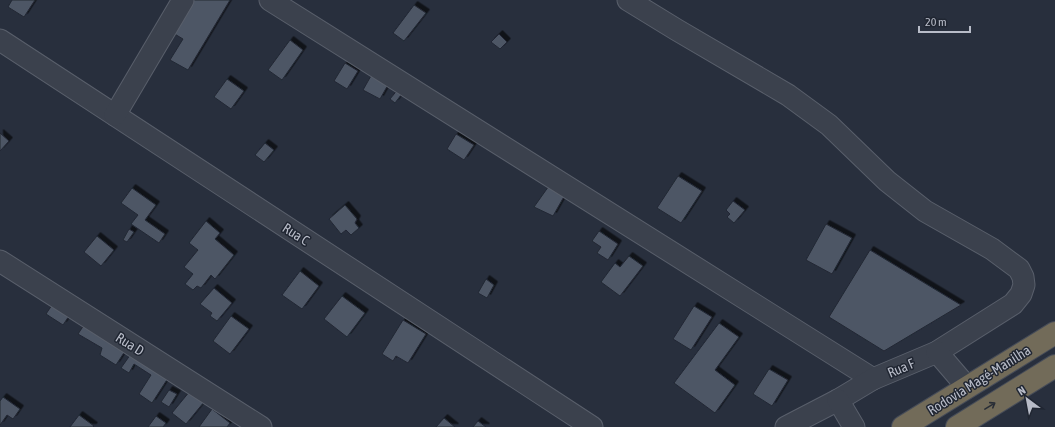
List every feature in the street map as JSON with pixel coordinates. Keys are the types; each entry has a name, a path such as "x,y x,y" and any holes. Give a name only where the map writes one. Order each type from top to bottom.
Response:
{"highway":[{"name":"Rodovia Magé-Manilha","path":"903,427 1055,333"},
{"name":"Rodovia Magé-Manilha","path":"957,427 1055,366"}],"street":[{"path":"115,115 183,0"},
{"path":"270,0 873,379"},
{"name":"Rua F","path":"628,0 676,30 788,95 829,125 887,181 925,211 992,249 1018,269 1023,277 1024,285 1021,294 1012,304 937,352 873,379 838,400 786,427"},
{"name":"Rua C","path":"0,40 592,427"},
{"name":"Rua D","path":"0,261 261,427"},
{"path":"937,352 966,388"},
{"path":"838,400 854,427"}],"building":[{"path":"12,0 35,0 24,17 8,7"},
{"path":"193,0 230,0 188,70 170,60 183,39 173,33"},
{"path":"414,5 426,13 404,41 393,33"},
{"path":"499,34 507,42 500,49 491,42"},
{"path":"290,40 303,50 282,80 268,70"},
{"path":"345,63 358,71 347,89 334,81"},
{"path":"372,74 389,83 380,99 363,90"},
{"path":"227,79 244,91 231,109 214,97"},
{"path":"399,88 404,91 395,103 390,99"},
{"path":"0,133 9,141 0,151"},
{"path":"456,134 474,145 464,160 447,149"},
{"path":"265,143 274,150 264,162 255,155"},
{"path":"678,176 702,191 681,223 657,208"},
{"path":"551,183 566,193 553,216 534,207"},
{"path":"132,188 156,205 145,220 165,234 159,243 131,224 138,215 121,203"},
{"path":"733,201 745,210 734,223 727,217 730,214 726,210"},
{"path":"345,205 357,219 355,223 359,228 351,235 346,230 341,234 329,219"},
{"path":"206,221 220,233 215,239 234,255 215,279 211,275 201,288 197,286 193,290 185,284 193,274 184,267 198,250 189,243"},
{"path":"826,224 852,238 832,274 806,260"},
{"path":"129,229 134,232 127,242 123,240"},
{"path":"599,231 618,244 608,260 597,253 601,247 592,241"},
{"path":"97,236 114,250 101,266 84,252"},
{"path":"870,250 961,305 884,351 829,317"},
{"path":"629,256 643,266 620,296 601,282 615,263 620,267"},
{"path":"300,271 319,286 302,309 282,295"},
{"path":"486,279 494,285 487,298 478,293"},
{"path":"214,288 232,303 217,321 210,316 212,313 200,304"},
{"path":"342,296 365,313 347,337 324,319"},
{"path":"54,302 71,313 63,325 46,314"},
{"path":"694,306 712,317 691,350 673,339"},
{"path":"231,316 249,329 230,354 213,341"},
{"path":"403,320 426,334 408,363 396,356 393,361 382,354"},
{"path":"86,322 127,348 116,365 100,355 102,348 78,334"},
{"path":"719,323 739,337 715,370 735,385 715,413 674,383"},
{"path":"133,351 170,375 152,403 139,394 151,375 134,364 129,373 121,368"},
{"path":"769,369 788,380 772,406 753,394"},
{"path":"169,390 177,394 169,407 161,402"},
{"path":"190,391 204,402 186,424 172,413"},
{"path":"3,397 20,409 13,419 7,415 0,425 0,401"},
{"path":"212,409 230,423 227,427 199,427"},
{"path":"79,415 94,426 70,427"},
{"path":"156,416 166,423 163,427 148,427"},
{"path":"444,418 455,427 436,427"},
{"path":"478,421 486,427 473,427"}]}
